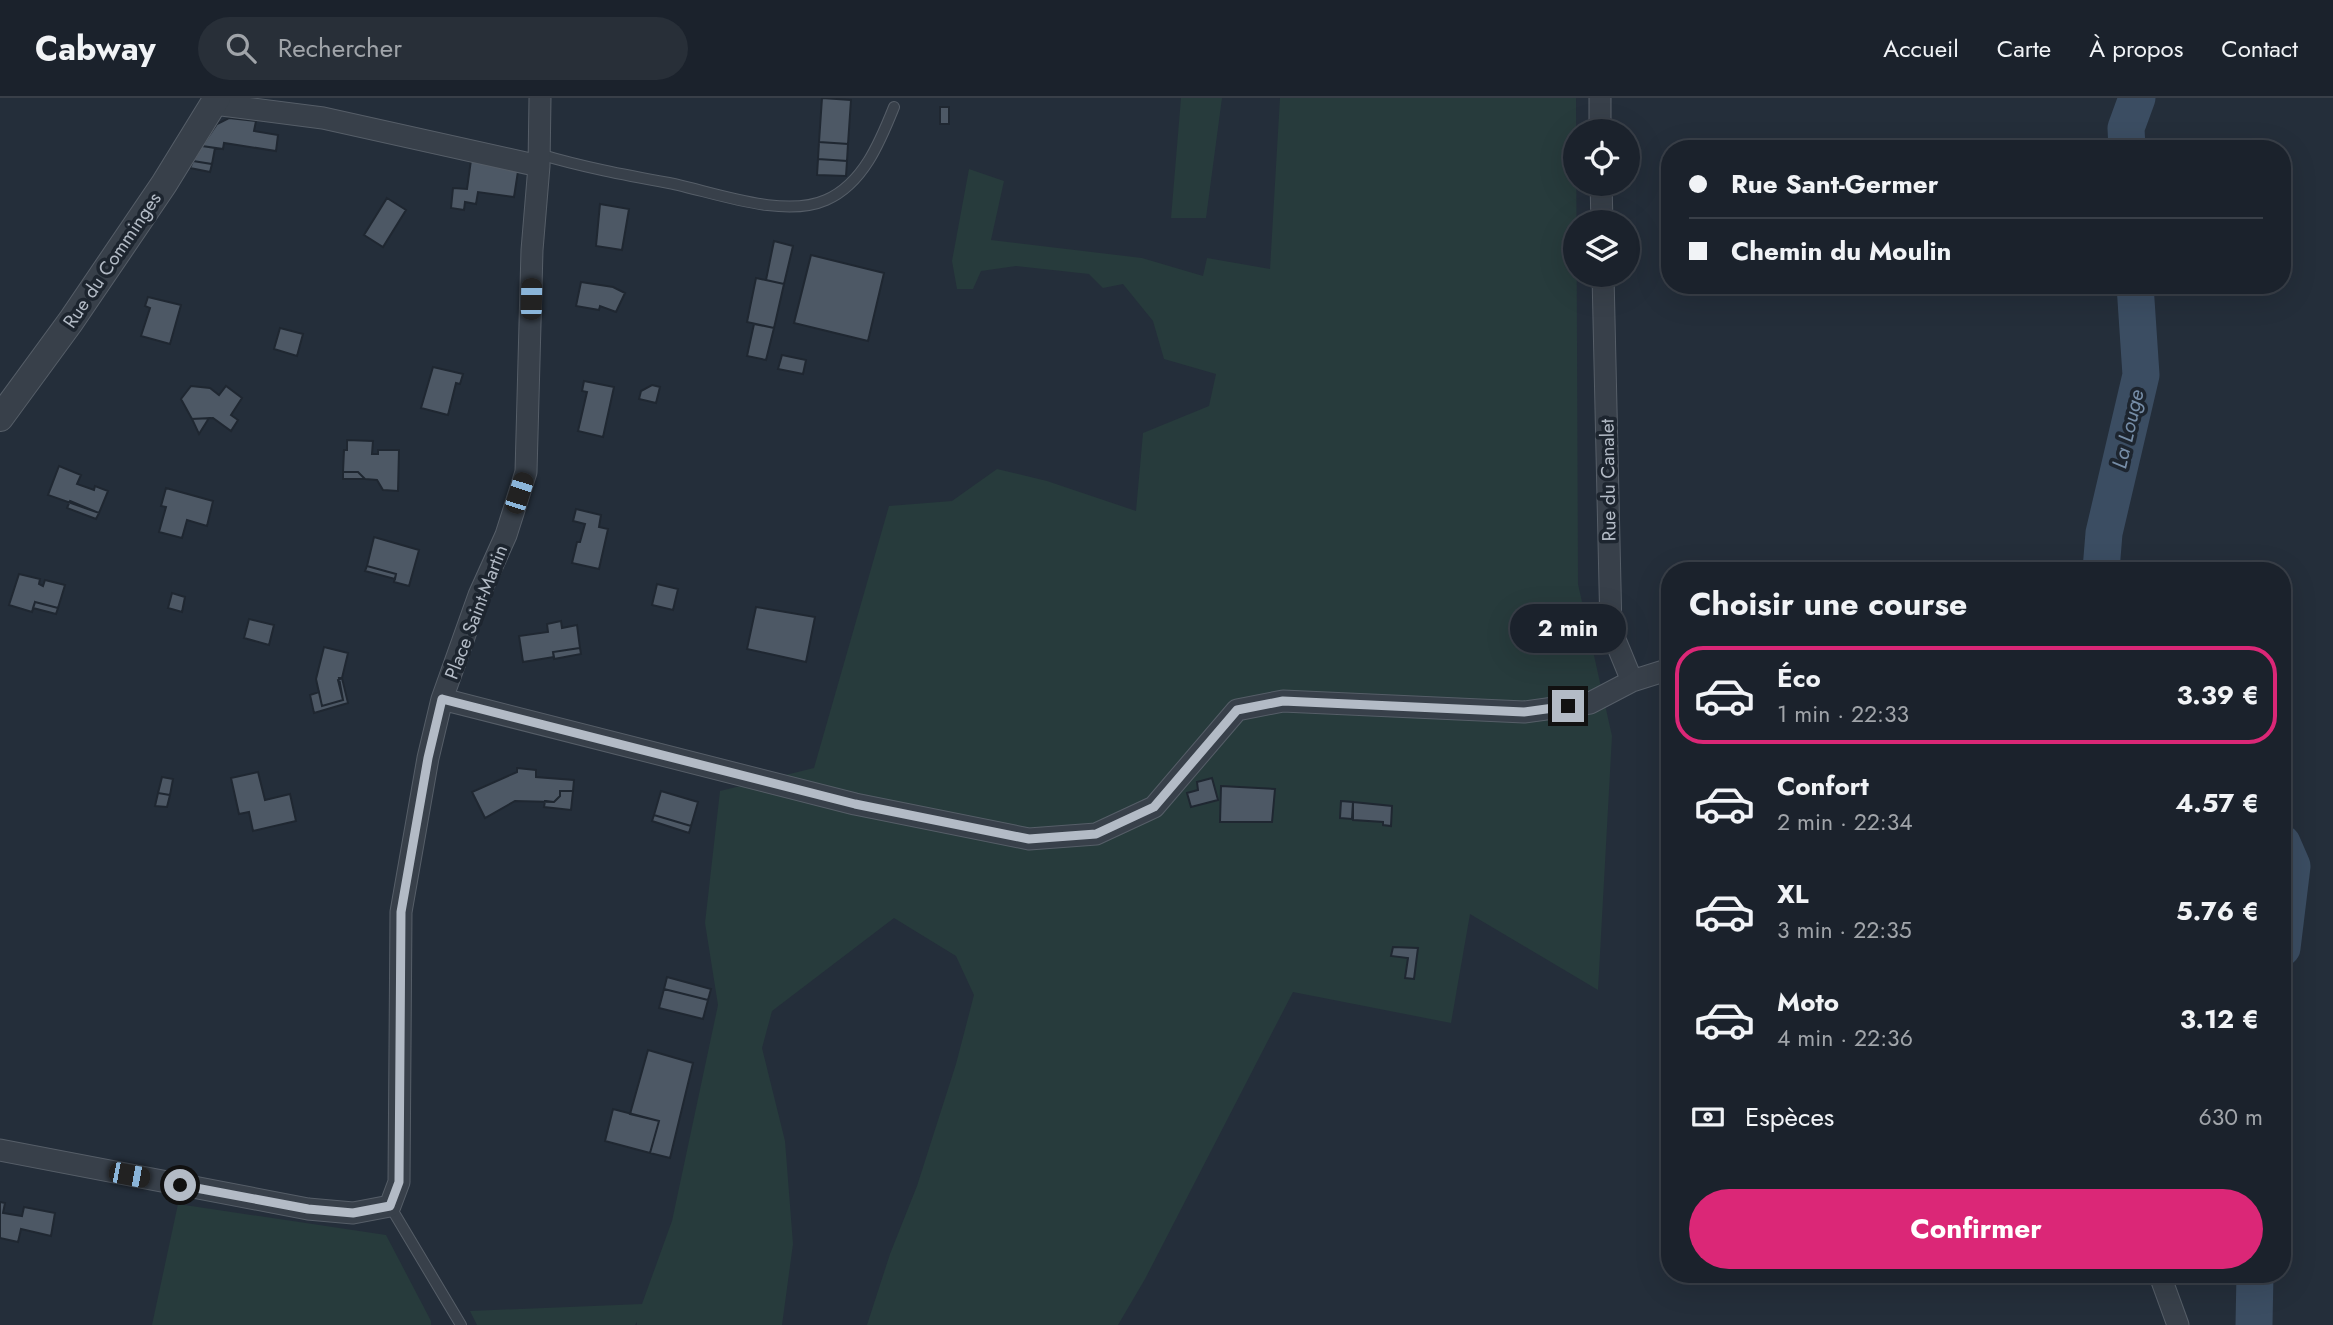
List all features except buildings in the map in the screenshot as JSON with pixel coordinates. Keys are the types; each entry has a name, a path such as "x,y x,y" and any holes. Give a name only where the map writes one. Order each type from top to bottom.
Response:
{"street":[{"name":"Place Saint-Martin","path":"390,1206 399,1182 401,912 428,758 442,699 479,596 506,535 526,472 532,250 539,160 540,98"},
{"path":"1600,98 1600,119"},
{"path":"215,101 323,118 539,160"},
{"name":"Rue du Comminges","path":"0,418 71,321 215,101"},
{"name":"Rue du Canalet","path":"1603,287 1611,630 1632,681"},
{"path":"442,699 855,804 1029,839 1096,834 1154,807 1237,710 1283,701 1524,712 1590,703 1632,681 1661,672"},
{"path":"0,1150 308,1209 353,1213 390,1206"},
{"path":"2163,1283 2178,1325"}],"lane":[{"path":"539,160 572,164 729,198 804,207 827,200 845,189 879,144 894,107"},
{"path":"390,1206 461,1325"}],"green space":[{"path":"1181,98 1222,98 1206,218 1171,218"},
{"path":"1280,98 1576,98 1576,119 1563,119 1563,196 1576,196 1576,210 1563,210 1563,287 1577,287 1578,584 1612,736 1598,990 1470,914 1451,1023 1293,992 1145,1279 1118,1325 867,1325 890,1254 917,1186 956,1064 974,995 956,956 894,918 772,1011 762,1048 785,1141 793,1244 782,1325 637,1325 637,1322 635,1325 477,1325 470,1311 642,1304 672,1221 718,1005 705,923 720,791 814,768 889,506 952,501 997,469 1047,481 1136,511 1143,433 1209,406 1216,374 1164,359 1153,321 1123,284 1103,288 1089,274 1016,266 981,271 973,289 957,289 952,261 969,169 1004,181 991,240 1142,258 1203,276 1207,258 1270,269"},
{"path":"178,1204 386,1235 431,1325 152,1325"}],"waterway":[{"name":"La Louge","path":"2127,140 2126,128 2137,98"},
{"name":"La Louge","path":"2102,562 2104,533 2141,375 2136,294"},
{"name":"La Louge","path":"2291,864 2291,874"},
{"name":"La Louge","path":"2254,1325 2255,1283"}],"route":[{"path":"180,1185 308,1209 353,1213 390,1206 399,1182 401,912 428,758 442,699 855,804 1029,839 1096,834 1154,807 1237,710 1283,701 1524,712 1568,706"}]}
